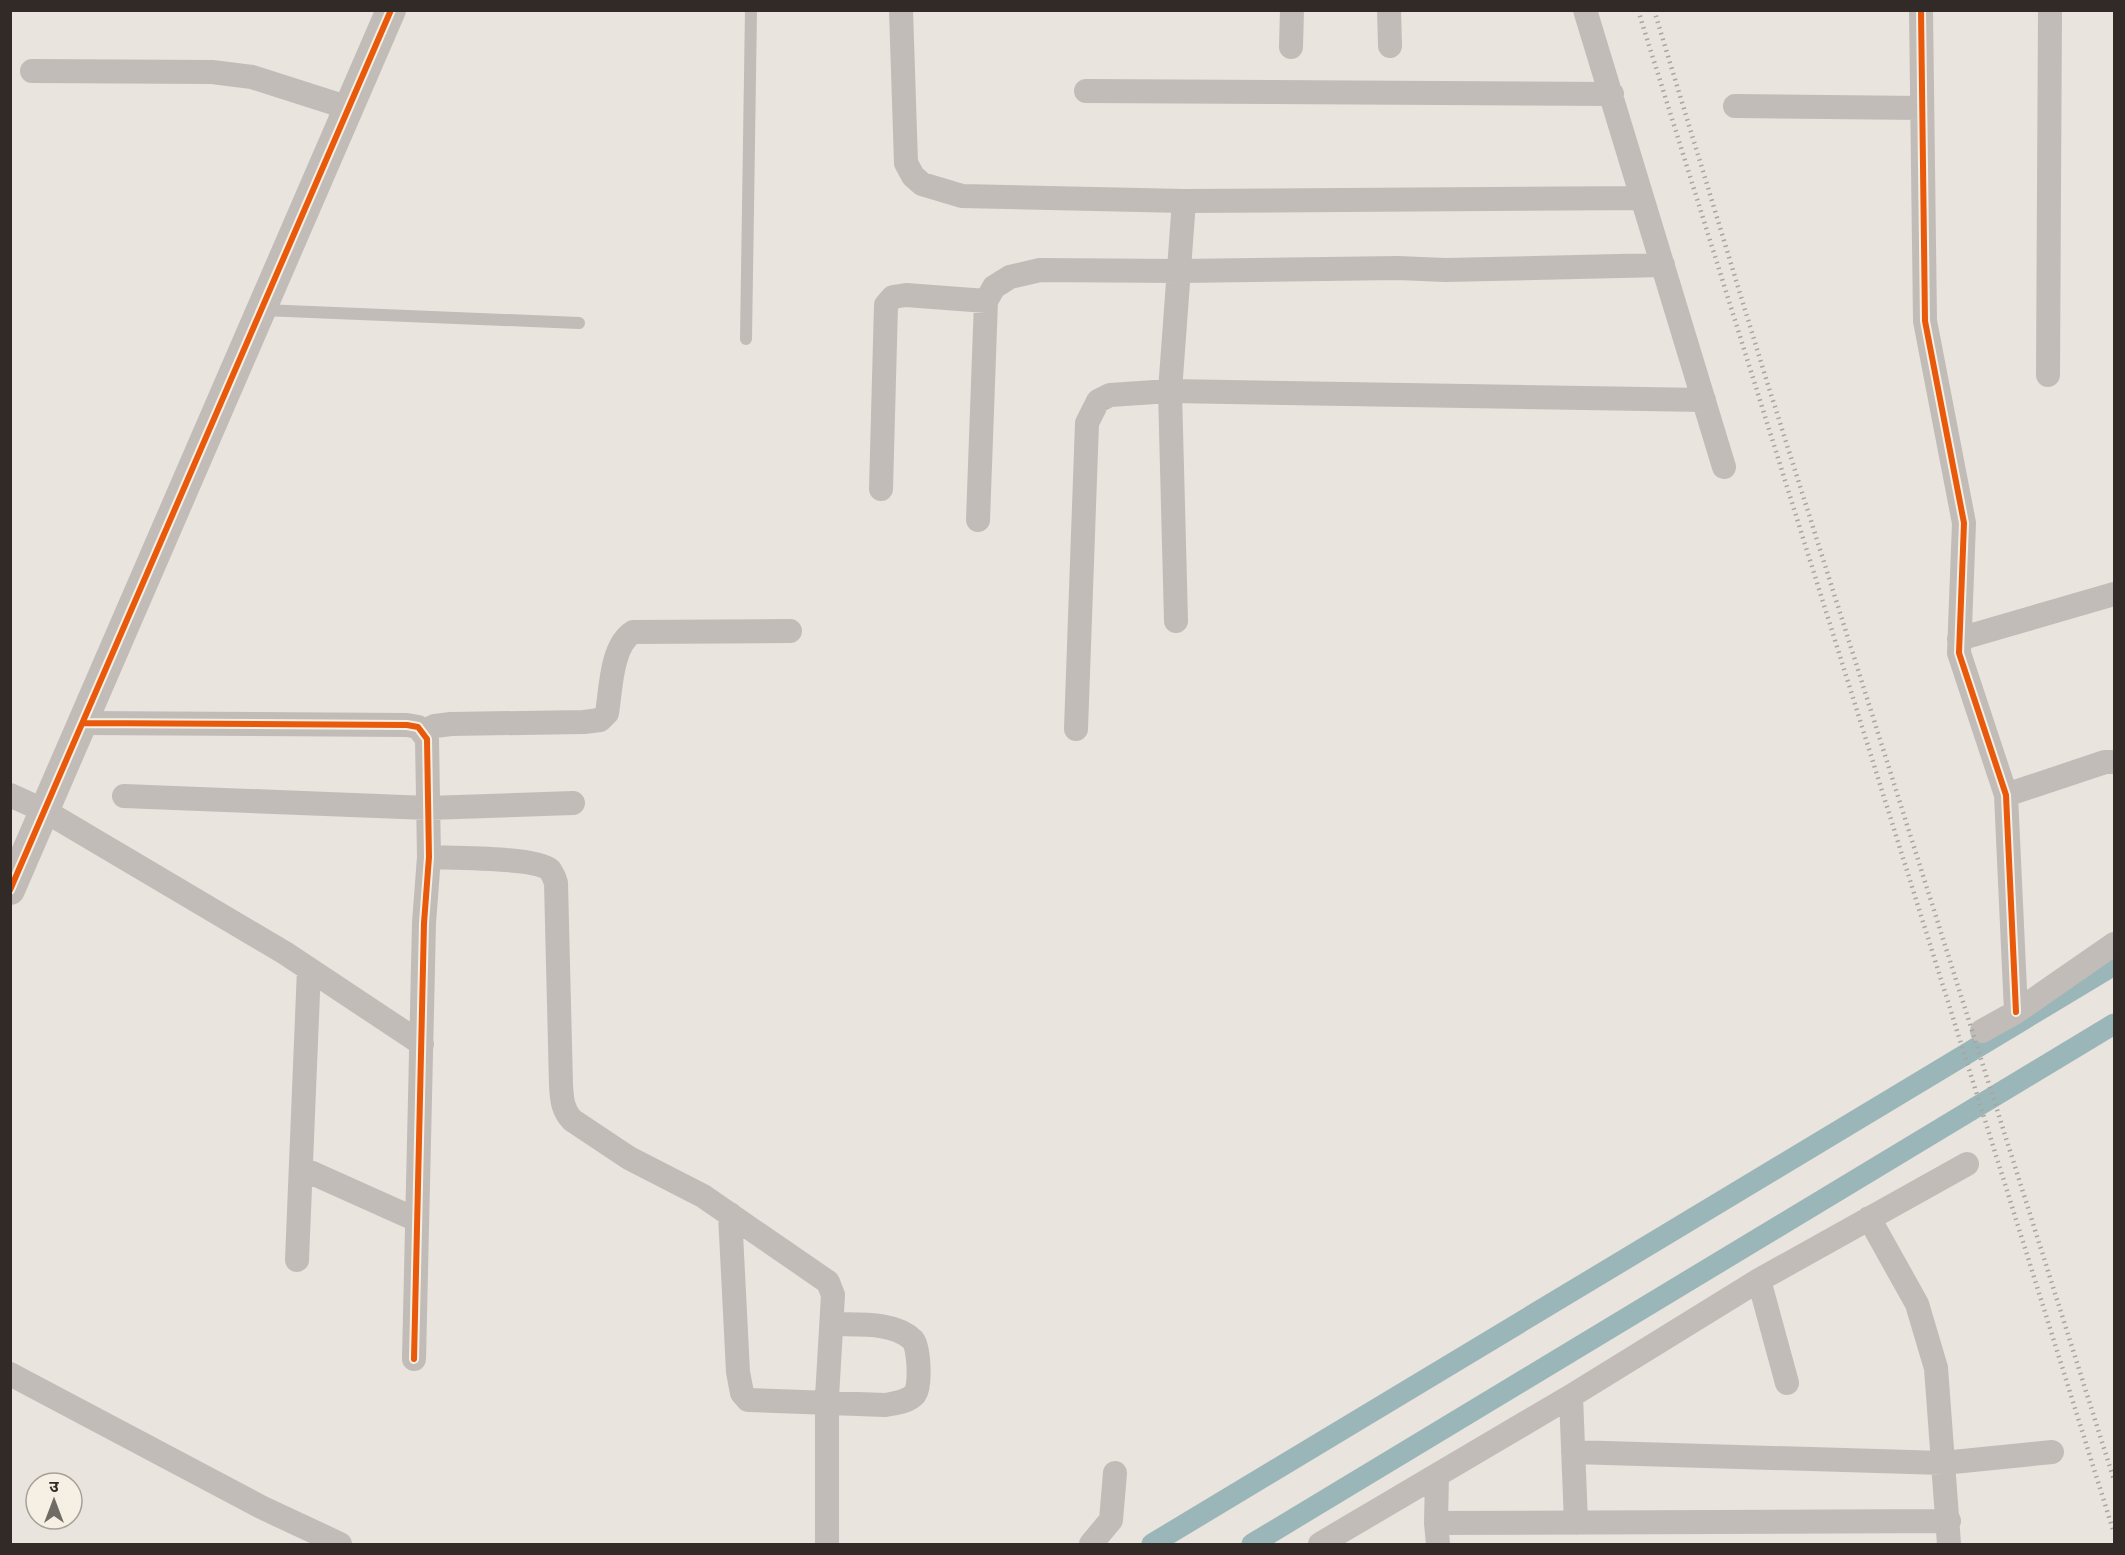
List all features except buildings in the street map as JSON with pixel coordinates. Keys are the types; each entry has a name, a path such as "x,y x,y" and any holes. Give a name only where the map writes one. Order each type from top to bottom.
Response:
{"street":[{"path":"10,890 391,10"},
{"path":"901,10 906,163 913,176 922,184 962,196 1184,201 1641,198"},
{"path":"1291,47 1292,10"},
{"path":"1389,10 1390,46"},
{"path":"1585,10 1724,467"},
{"path":"1921,10 1925,321 1964,523 1959,653 2006,795 2016,1012"},
{"path":"2048,375 2050,10"},
{"path":"32,71 252,77 349,108"},
{"path":"1086,91 1611,94"},
{"path":"1735,106 1922,108"},
{"path":"1176,621 1170,391 1184,201"},
{"path":"978,520 986,301 994,287 1002,282 1040,270 1180,271 1387,268 1445,270 1663,265"},
{"path":"881,489 886,305 893,297 906,295 986,301"},
{"path":"1076,729 1087,423 1098,401 1110,395 1170,391 1704,400"},
{"path":"1959,639 2115,594"},
{"path":"422,732 435,726 451,724 600,720 607,712 618,653 624,637 633,632 790,631"},
{"path":"82,723 407,725 418,727 427,738 429,857 425,880 414,1359"},
{"path":"2006,795 2105,762 2115,762"},
{"path":"10,795 45,811 309,969 422,1044"},
{"path":"124,796 428,808 573,803"},
{"path":"429,857 508,860 538,865 550,870 556,883 561,1084 563,1106 567,1114 629,1158 703,1196 828,1282 833,1295 827,1405 827,1545"},
{"path":"1982,1031 2016,1012 2115,944"},
{"path":"297,1260 309,969"},
{"path":"1320,1545 1571,1396 1760,1280 1967,1164"},
{"path":"301,1168 417,1220"},
{"path":"730,1214 738,1372 742,1393 748,1400 827,1405 885,1405 903,1402 918,1390 918,1350 912,1340 885,1327 832,1324"},
{"path":"1437,1475 1437,1534 1576,1523 1949,1533 1936,1368 1917,1304 1869,1218"},
{"path":"1760,1280 1787,1383"},
{"path":"10,1374 261,1507 335,1543"},
{"path":"1571,1396 1576,1523"},
{"path":"1574,1452 1943,1463 2052,1452"},
{"path":"1091,1545 1111,1520 1114,1473"}],"lane":[{"path":"746,339 751,10"},
{"path":"261,310 579,323"}],"waterway":[{"path":"1152,1544 2114,965"},
{"path":"1252,1544 2114,1024"}],"railway":[{"path":"1638,10 2114,1533"},
{"path":"1654,10 1763,369 2114,1480"}],"cycle path":[{"path":"10,890 391,10"},
{"path":"1921,10 1925,321 1964,523 1959,653 2006,795 2016,1012"},
{"path":"83,723 407,725 418,727 427,739 429,857 424,923 414,1359"}]}
